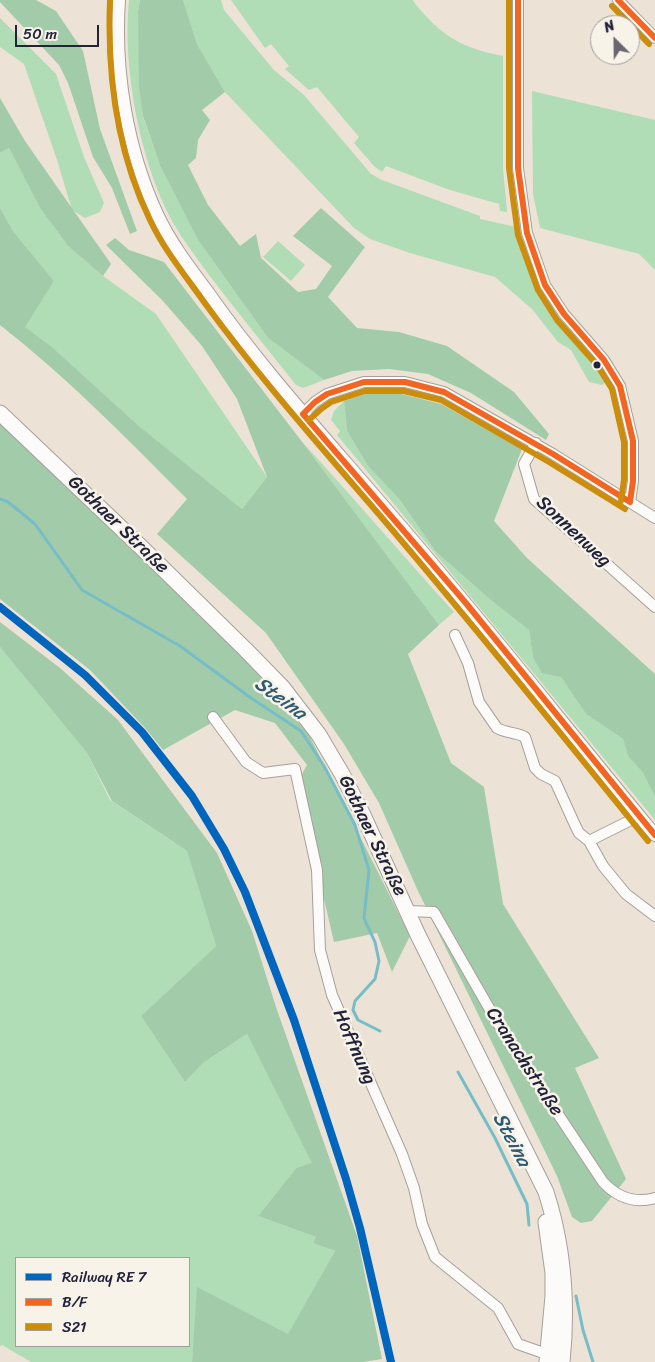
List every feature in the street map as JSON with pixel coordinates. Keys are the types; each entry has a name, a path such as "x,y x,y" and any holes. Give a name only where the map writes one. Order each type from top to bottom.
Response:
{"main road":[{"name":"Gothaer Straße","path":"0,413 246,650 297,705 319,735 342,774 538,1178 553,1273 555,1359"}],"street":[{"path":"119,0 119,52 127,120 137,156 157,213 175,245 253,353 465,602 655,835"},
{"path":"518,0 518,168 527,233 545,286 564,314 604,360 620,386 632,441 633,481 630,502"},
{"path":"618,0 655,38"},
{"path":"304,414 315,402 337,390 364,382 405,382 444,392 536,443 655,518"},
{"name":"Sonnenweg","path":"536,443 524,464 534,499 655,607"},
{"path":"455,635 468,663 479,702 497,728 518,733 525,737 535,768 541,774 555,781 575,825 589,842 612,878 632,898 655,916"},
{"name":"Hoffnung","path":"213,717 246,762 263,773 295,769 318,870 320,950 332,995 402,1154 414,1188 422,1224 435,1257 498,1308 518,1344 555,1359"},
{"path":"589,842 639,816"},
{"name":"Cranachstraße","path":"408,911 434,912 497,1022 602,1182 612,1192 628,1199 648,1200 655,1198"}],"green space":[{"path":"0,0 36,0 56,11 83,51 100,129 137,231 130,234 112,188 93,157 68,83 59,65"},
{"path":"129,0 140,0 138,11 143,117 160,166 198,240 268,338 324,380 303,388 296,385 230,303 185,242 172,221 151,171 142,143 136,113 128,54"},
{"path":"140,0 183,0 197,44 225,92 202,110 210,120 198,140 196,158 188,165 208,205 240,246 256,234 261,258 298,292 316,289 332,266 293,236 321,208 365,247 328,297 357,328 399,332 447,346 514,392 549,434 546,440 471,393 428,374 389,369 352,371 324,380 268,338 198,240 160,166 143,116 139,86 138,11"},
{"path":"183,0 221,0 224,10 274,70 304,95 371,174 382,180 480,216 480,219 516,227 540,290 560,320 593,360 606,382 602,385 589,382 571,350 558,342 532,309 495,277 410,253 370,239 354,228 225,92 197,44"},
{"path":"231,0 413,0 433,24 460,43 480,51 503,56 503,168 507,212 500,211 499,204 450,190 386,166 382,172 374,166 354,143 359,137 317,87 309,90 285,69 289,66 271,44 265,48"},
{"path":"0,18 56,74 84,157 104,203 100,212 85,218 72,210 24,64 0,47"},
{"path":"532,91 655,120 655,270 639,254 540,228 533,194"},
{"path":"0,98 25,141 111,264 103,276 68,246 40,208 9,148 0,153"},
{"path":"9,148 40,208 68,246 103,276 156,314 267,477 242,509 139,426 52,347 24,327 54,281 13,231 0,208 0,153"},
{"path":"0,208 13,231 54,281 25,327 52,347 139,426 242,509 267,477 237,399 202,346 163,301 106,245 115,238 129,250 164,262 439,625 408,654 451,763 484,787 503,904 599,1058 575,1068 626,1179 592,1221 581,1223 572,1217 557,1176 418,891 379,803 344,744 266,633 157,534 187,499 73,387 0,325"},
{"path":"278,241 305,265 291,281 263,257"},
{"path":"368,393 402,394 441,404 522,449 494,521 527,558 655,674 655,797 643,773 628,756 623,739 586,714 561,677 542,673 533,657 529,630 493,602 436,552 400,500 368,466 347,431 344,401"},
{"path":"344,401 347,431 368,466 400,500 436,552 493,602 529,630 533,657 561,677 586,714 623,739 628,756 643,773 655,797 655,820 337,435 340,431 331,420 334,411"},
{"path":"0,423 241,654 309,735 410,936 392,972 377,933 334,942 297,783 307,765 275,723 235,710 163,750 146,729 90,670 0,599"},
{"path":"303,443 454,612 439,625"},
{"path":"0,622 60,668 118,720 217,853 252,931 277,1010 357,1236 382,1359 363,1362 192,1362 197,1287 288,1334 335,1251 313,1243 316,1237 258,1216 296,1168 312,1163 247,1034 203,1063 185,1082 141,1016 216,946 187,851 112,801 87,753 0,647"},
{"path":"0,647 87,753 110,800 187,851 216,946 141,1016 185,1082 203,1063 247,1034 313,1164 296,1168 258,1216 316,1237 313,1243 335,1251 288,1335 198,1288 192,1362 31,1362 2,1345 0,1346"}],"waterway":[{"name":"Steina","path":"0,499 8,502 35,524 82,590 180,646 251,698 301,731 324,766 355,825 369,870 364,918 375,942 379,961 375,979 355,1001 353,1010 358,1020 380,1031"},
{"name":"Steina","path":"458,1072 495,1138 527,1204 529,1225"},
{"name":"Steina","path":"576,1296 583,1330 593,1362"}],"transit line":[{"name":"S21","path":"110,0 110,56 116,113 122,140 139,194 150,220 168,252 223,328 264,379 441,587 648,841"},
{"name":"S21","path":"509,0 509,168 518,235 538,290 557,320 597,365 612,389 624,442 624,480 621,501"},
{"name":"B/F","path":"518,0 518,168 527,233 545,285 564,314 604,360 620,386 633,441 633,481 630,502"},
{"name":"B/F","path":"618,0 655,38"},
{"name":"S21","path":"612,6 649,44"},
{"name":"B/F","path":"303,414 315,402 327,394 364,382 405,382 444,392 553,454 630,502"},
{"name":"S21","path":"309,420 331,402 365,391 404,391 441,400 549,462 625,509"},
{"name":"B/F","path":"303,414 465,602 655,835"},
{"path":"0,607 85,675 142,732 192,796 224,849 245,892 294,1020 346,1179 360,1228 391,1362"}]}
